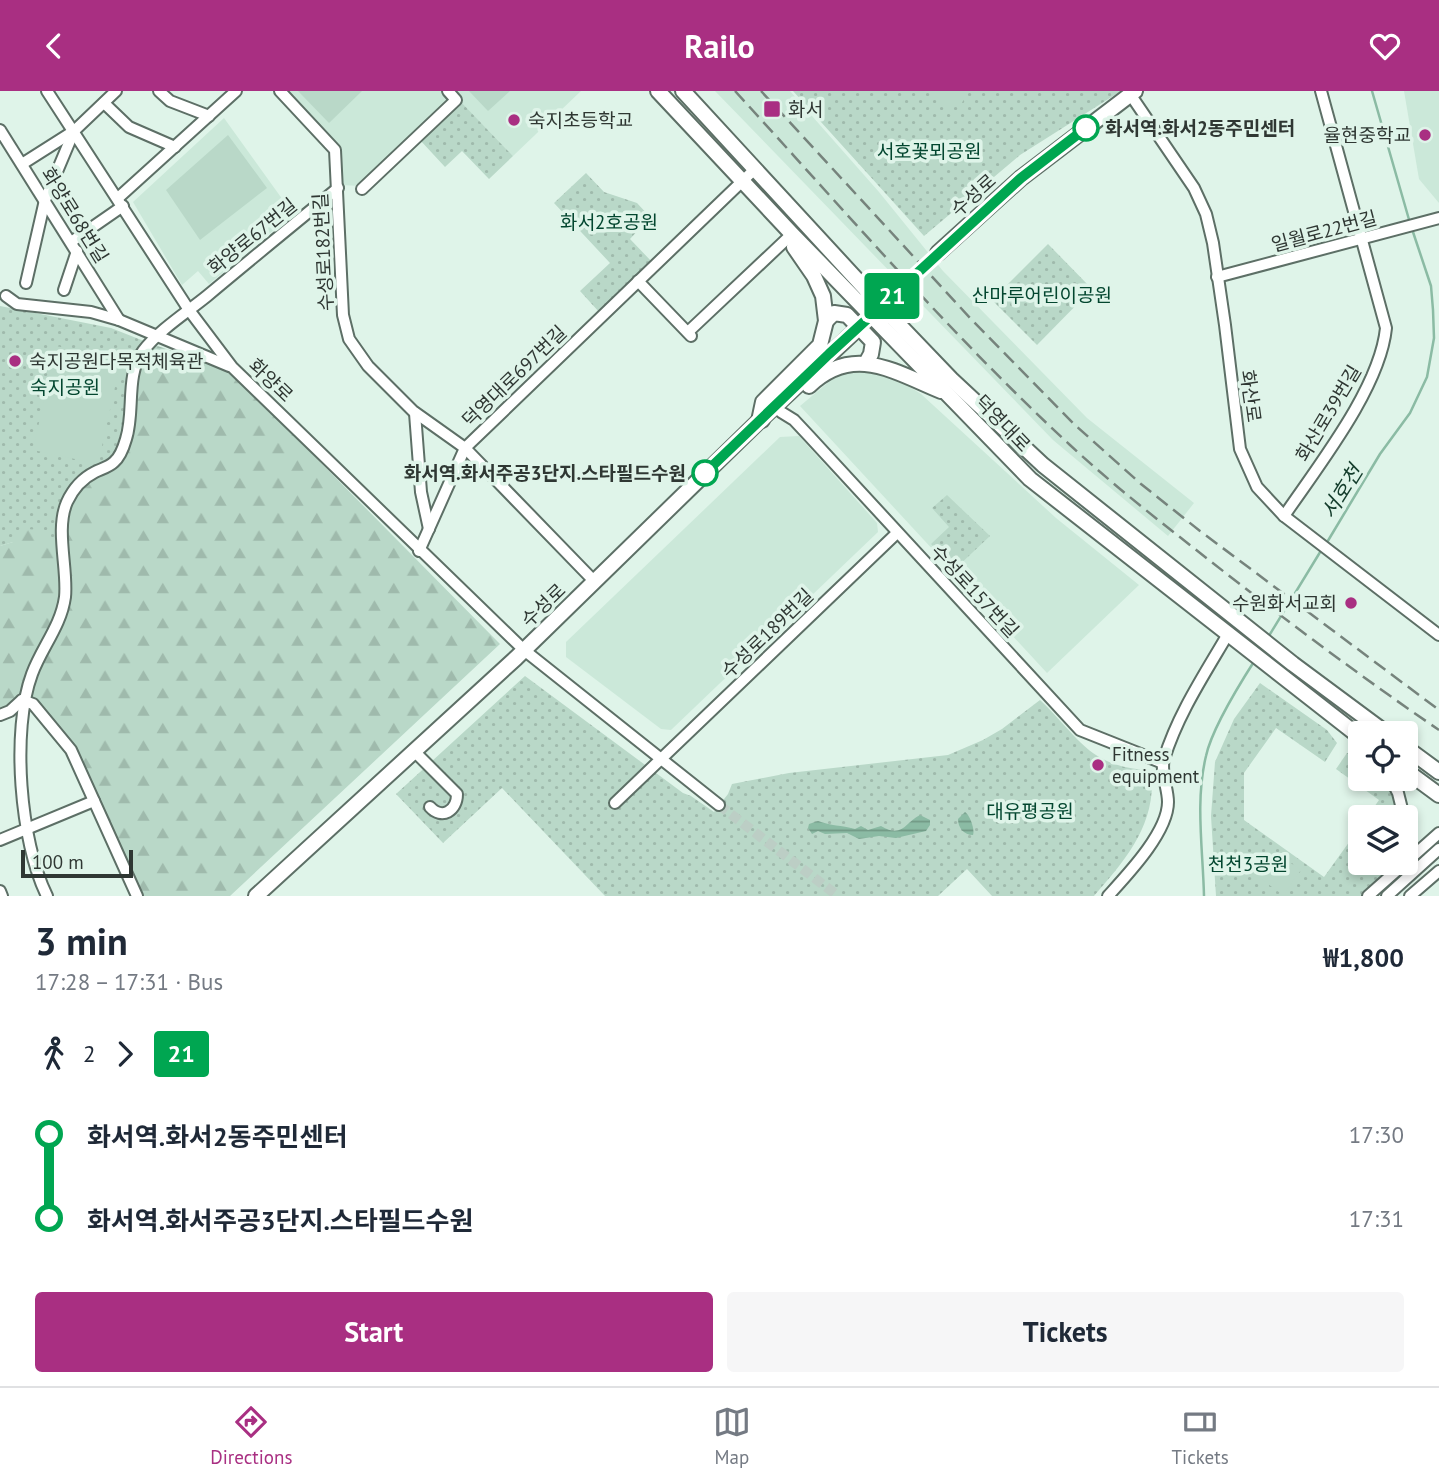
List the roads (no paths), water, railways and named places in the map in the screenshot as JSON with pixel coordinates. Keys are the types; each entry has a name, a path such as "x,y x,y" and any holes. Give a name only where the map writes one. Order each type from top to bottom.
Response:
{"main road":[{"path":"658,91 779,221 814,276 823,296 826,321 820,345 763,403 759,421"},
{"name":"덕영대로","path":"683,91 890,316 951,379 1043,465 1293,664 1370,721"},
{"name":"수성로","path":"938,253 1021,178 1132,93"},
{"name":"덕영대로","path":"790,236 1030,479 1348,728"},
{"path":"826,321 834,313 847,315 873,342 871,355 866,363"},
{"name":"수성로","path":"256,896 524,650 852,334"},
{"path":"759,421 781,412 821,375 834,367 866,363 946,393"},
{"path":"1418,757 1439,772"},
{"path":"1418,780 1439,795"}],"street":[{"name":"화양로","path":"47,91 189,310 232,367 524,650"},
{"path":"22,164 74,131 116,91"},
{"path":"159,91 170,101 209,116"},
{"path":"64,291 74,247 236,91"},
{"name":"수성로182번길","path":"280,91 335,150 343,315 349,338 368,366 415,413 465,448 594,581"},
{"path":"362,189 456,100 448,91"},
{"name":"화산로39번길","path":"1284,516 1367,389 1381,349 1385,322 1360,241 1321,91"},
{"name":"화산로","path":"1132,93 1201,202 1210,227 1240,449 1257,487 1303,532 1439,635"},
{"path":"104,103 129,127 175,147"},
{"name":"화양로68번길","path":"0,130 119,320"},
{"path":"26,283 45,200 74,131"},
{"name":"덕영대로697번길","path":"419,551 465,448 756,168"},
{"name":"화양로67번길","path":"189,310 338,188"},
{"name":"일월로22번길","path":"1217,278 1439,218"},
{"path":"638,281 690,334 790,236"},
{"path":"6,296 17,304 91,312 119,320 232,367"},
{"path":"47,896 38,878 28,827 19,754 23,700 32,673 58,625 65,594 62,544 65,506 81,481 114,462 126,439 131,418 135,368 142,352 189,310"},
{"name":"수성로157번길","path":"781,412 809,436 1080,730 1163,763"},
{"path":"415,413 421,492 429,529"},
{"name":"수성로189번길","path":"615,803 897,533"},
{"path":"1108,896 1158,833 1168,804 1163,763 1178,720 1230,636"},
{"path":"524,650 719,806"},
{"path":"0,715 23,700"},
{"path":"23,700 33,704 71,750 137,896"},
{"path":"414,751 457,795 457,802 452,810 439,814 430,807"},
{"path":"0,840 94,801"},
{"path":"1368,896 1439,833"},
{"path":"1387,896 1439,849"},
{"path":"1410,896 1439,871"},
{"path":"1383,883 1389,875"},
{"path":"1421,887 1439,877"}],"waterway":[{"name":"서호천","path":"1372,91 1410,223"},
{"name":"서호천","path":"1326,544 1380,454 1410,413 1427,377 1434,338 1431,286 1412,229"},
{"name":"서호천","path":"1267,639 1322,549"},
{"name":"서호천","path":"1204,896 1200,808 1206,756 1220,720 1255,660"}],"tunnel":[{"path":"852,334 938,253"},
{"path":"719,805 838,896"}],"railway":[{"path":"735,91 941,316 1026,403 1087,460 1265,604 1439,730"},
{"path":"761,91 971,319 1075,425 1141,484 1200,531 1439,710"}],"place":[{"name":"화서","path":"772,109"},
{"name":"숙지초등학교","path":"514,120"},
{"name":"화서역.화서2동주민센터","path":"1086,128"},
{"name":"율현중학교","path":"1425,135"},
{"name":"숙지공원다목적체육관","path":"15,361"},
{"name":"화서역.화서주공3단지.스타필드수원","path":"705,473"},
{"name":"수원화서교회","path":"1351,603"},
{"name":"Fitness equipment","path":"1098,765"}],"park label":[{"name":"서호꽃뫼공원","path":"929,151"},
{"name":"화서2호공원","path":"609,222"},
{"name":"산마루어린이공원","path":"1042,295"},
{"name":"숙지공원","path":"65,387"},
{"name":"대유평공원","path":"1030,811"},
{"name":"천천3공원","path":"1248,864"}]}
